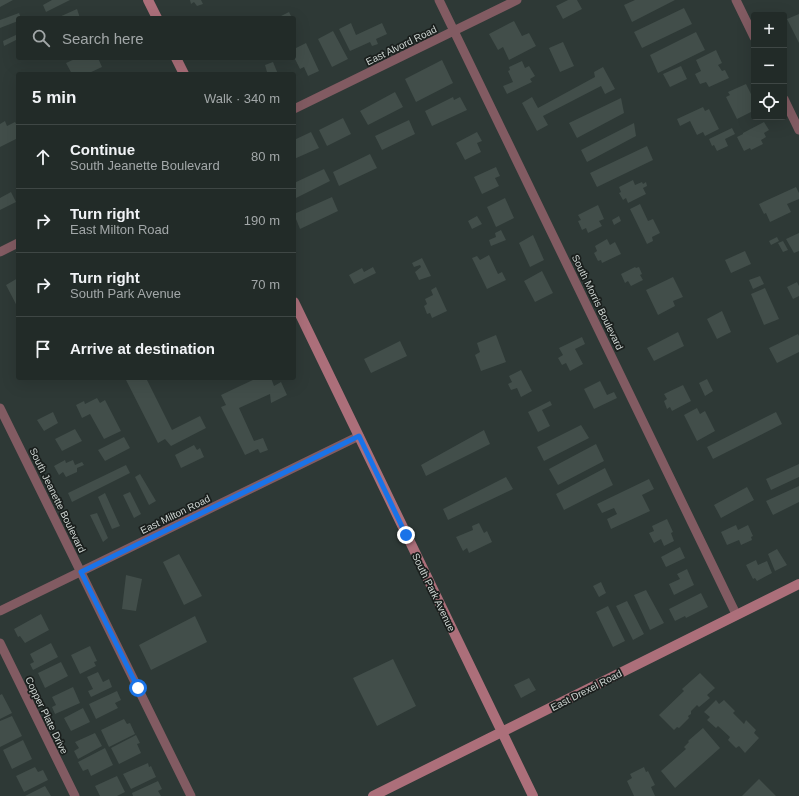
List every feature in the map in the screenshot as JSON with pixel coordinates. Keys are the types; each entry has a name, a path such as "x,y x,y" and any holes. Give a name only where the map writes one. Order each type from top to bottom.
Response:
{"main road":[{"path":"148,0 156,16"},
{"path":"177,60 183,72"},
{"name":"South Park Avenue","path":"296,306 533,796"},
{"name":"East Drexel Road","path":"374,796 736,614 799,584"}],"street":[{"name":"South Morris Boulevard","path":"440,0 736,614"},
{"name":"East Alvord Road","path":"296,108 517,0"},
{"path":"736,0 751,31"},
{"path":"787,105 799,130"},
{"path":"0,252 16,244"},
{"name":"South Jeanette Boulevard","path":"0,408 191,796"},
{"name":"East Milton Road","path":"0,611 359,436"},
{"name":"Copper Plate Drive","path":"0,644 75,796"}],"building":[{"path":"0,0 13,0 0,7"},
{"path":"52,0 70,0 46,12 43,5"},
{"path":"190,0 201,0 203,4 197,6 194,2 191,4"},
{"path":"568,0 577,0 582,9 563,19 556,6"},
{"path":"635,0 675,0 632,22 624,5"},
{"path":"684,8 692,24 642,48 634,32"},
{"path":"77,9 79,16 61,16"},
{"path":"289,12 291,16 281,16"},
{"path":"19,13 20,16 16,16 16,22 0,28 0,20"},
{"path":"799,14 799,43 787,19"},
{"path":"514,21 522,36 529,33 536,46 509,60 503,47 498,50 489,34"},
{"path":"351,23 356,35 382,23 387,34 376,39 378,44 372,46 370,42 350,51 339,29"},
{"path":"333,31 348,59 332,67 318,39"},
{"path":"696,32 705,50 658,73 650,55"},
{"path":"16,35 16,40 4,46 3,41"},
{"path":"563,42 574,66 560,72 549,48"},
{"path":"306,43 319,71 308,76 304,67 300,69 296,60 296,48"},
{"path":"716,50 722,63 718,65 722,71 725,70 729,78 709,87 706,82 700,84 695,74 701,71 696,60"},
{"path":"73,60 99,60 102,67 91,72 71,72 66,63"},
{"path":"442,60 453,83 416,102 405,79"},
{"path":"522,61 525,68 529,66 535,76 530,79 532,82 507,94 503,86 513,82 508,71 510,70 509,67"},
{"path":"273,62 277,72 267,72 265,65"},
{"path":"681,66 687,79 670,87 663,74"},
{"path":"603,67 615,89 605,94 601,86 543,116 548,125 537,131 522,103 532,97 538,108 595,77 594,72"},
{"path":"746,84 751,94 751,112 737,119 726,97 730,95 728,92"},
{"path":"395,92 403,107 368,125 360,111"},
{"path":"453,97 454,100 460,97 467,110 432,126 425,111"},
{"path":"621,98 624,113 577,138 569,123"},
{"path":"703,107 705,111 709,109 719,129 705,136 703,132 697,135 690,121 680,126 677,119"},
{"path":"343,118 351,134 327,146 319,130"},
{"path":"409,120 415,134 382,150 375,136"},
{"path":"5,121 7,126 15,122 16,124 16,139 0,147 0,124"},
{"path":"764,122 769,130 764,133 766,137 761,140 763,144 751,150 750,148 744,151 737,137"},
{"path":"634,123 636,136 587,162 581,150"},
{"path":"732,128 735,134 725,139 728,146 717,151 714,145 712,146 709,139"},
{"path":"311,132 319,148 296,158 296,139"},
{"path":"477,132 482,141 477,143 481,152 465,160 456,143"},
{"path":"647,146 653,160 597,187 590,173"},
{"path":"370,154 377,168 339,186 333,172"},
{"path":"496,167 500,176 495,178 499,186 482,194 474,177"},
{"path":"324,169 330,181 296,198 296,182"},
{"path":"633,180 635,185 646,182 647,186 643,188 646,194 628,203 626,198 623,200 619,193 621,192 619,187"},
{"path":"796,187 799,193 799,199 787,204 791,212 770,222 766,213 764,214 759,204"},
{"path":"11,192 16,202 0,210 0,198"},
{"path":"332,197 338,211 300,229 296,219 296,213"},
{"path":"505,198 514,218 496,227 487,207"},
{"path":"640,204 648,221 653,219 660,233 652,237 653,241 647,244 630,209"},
{"path":"598,205 604,219 599,221 602,226 588,233 586,228 582,230 578,221 581,220 578,215"},
{"path":"477,216 482,224 472,229 468,221"},
{"path":"619,216 621,221 614,225 612,220"},
{"path":"501,230 506,240 491,246 489,240 496,237 495,233"},
{"path":"799,233 799,251 794,253 786,239"},
{"path":"533,235 544,260 530,267 519,243"},
{"path":"777,237 779,241 771,245 769,241"},
{"path":"607,239 610,245 615,242 621,254 602,263 601,260 598,261 594,253 597,251 595,246"},
{"path":"783,241 788,250 783,252 778,243"},
{"path":"745,251 751,264 731,273 725,260"},
{"path":"489,255 498,274 502,272 506,280 487,289 472,258 477,256 480,260"},
{"path":"422,258 431,276 419,280 415,272 421,267 420,265 414,267 412,263"},
{"path":"373,267 376,273 354,284 349,275 362,268 364,272"},
{"path":"635,267 639,267 642,274 640,275 643,280 631,286 628,281 625,283 621,274"},
{"path":"542,271 553,293 535,302 524,281"},
{"path":"760,276 764,284 753,289 749,280"},
{"path":"673,277 683,297 673,301 675,306 658,315 646,290"},
{"path":"16,279 16,304 6,285"},
{"path":"797,282 799,286 799,296 793,299 787,287"},
{"path":"436,287 447,311 432,318 430,313 427,314 424,306 427,304 425,299 433,295 431,290"},
{"path":"765,288 779,319 764,325 751,294"},
{"path":"722,311 731,332 717,339 707,319"},
{"path":"678,332 684,346 654,361 647,348"},
{"path":"798,334 799,352 777,363 769,348"},
{"path":"496,335 506,362 481,371 475,355 480,352 477,343"},
{"path":"582,337 585,344 575,349 583,364 570,371 566,363 562,365 558,358 563,355 559,348"},
{"path":"400,341 407,356 371,373 364,359"},
{"path":"521,370 532,391 521,397 517,388 511,390 508,384 512,382 509,376"},
{"path":"707,379 713,391 705,396 699,383"},
{"path":"126,380 147,380 172,430 200,416 206,428 171,446 165,439 158,443"},
{"path":"253,380 272,380 274,386 281,382 287,395 271,403 270,394 239,408 254,441 263,438 268,450 260,453 258,449 245,455 221,407 226,405 221,395"},
{"path":"600,381 607,395 614,392 617,398 594,409 584,389"},
{"path":"683,385 691,401 672,411 670,407 667,409 664,401 667,399 664,394"},
{"path":"97,398 100,403 105,400 121,431 104,439 90,414 82,418 76,405 84,401 85,404"},
{"path":"550,401 552,405 542,410 550,426 538,432 528,412"},
{"path":"697,408 700,414 705,411 715,431 697,441 684,415"},
{"path":"53,412 58,423 44,431 37,420"},
{"path":"776,412 782,424 713,459 707,447"},
{"path":"581,425 589,438 544,461 537,447"},
{"path":"75,429 82,441 62,451 55,439"},
{"path":"484,430 490,444 426,476 421,465"},
{"path":"124,437 130,448 105,461 98,450"},
{"path":"596,444 604,461 558,485 549,469"},
{"path":"194,445 197,450 200,448 204,457 181,468 175,455"},
{"path":"65,460 66,463 73,460 75,465 82,462 84,465 77,468 77,472 66,477 63,472 59,475 54,466"},
{"path":"799,464 799,477 771,490 766,479"},
{"path":"126,465 130,473 72,502 68,493"},
{"path":"605,468 613,485 564,510 556,494"},
{"path":"140,474 156,501 149,505 135,477"},
{"path":"506,477 513,489 448,520 443,509"},
{"path":"649,479 654,489 642,495 650,511 611,529 607,519 617,514 614,508 602,513 597,504"},
{"path":"799,486 799,502 773,515 766,501"},
{"path":"747,487 754,500 721,518 714,505"},
{"path":"130,492 141,514 134,518 123,495"},
{"path":"105,493 120,526 112,529 98,497"},
{"path":"97,513 108,538 103,542 90,515"},
{"path":"667,519 673,532 671,533 674,541 664,546 661,539 654,543 649,533 654,531 652,526"},
{"path":"479,523 484,533 487,531 492,542 469,553 467,548 463,551 456,537 473,530 472,526"},
{"path":"736,525 738,530 748,525 753,536 751,537 752,540 741,545 739,540 727,545 721,532"},
{"path":"680,547 685,558 666,567 661,557"},
{"path":"777,549 787,565 775,571 768,554"},
{"path":"179,554 202,596 184,605 163,562"},
{"path":"756,560 758,565 767,561 772,573 757,581 755,578 753,579 746,565"},
{"path":"687,569 694,585 674,595 669,584 680,579 677,574"},
{"path":"126,575 142,579 136,611 122,609"},
{"path":"601,582 606,593 599,597 593,586"},
{"path":"646,590 664,623 650,630 634,595"},
{"path":"701,593 708,607 686,618 685,616 675,621 669,609"},
{"path":"627,601 644,634 633,640 616,606"},
{"path":"608,606 625,641 613,647 596,612"},
{"path":"41,614 49,630 25,643 20,636 18,637 14,629"},
{"path":"195,616 207,642 151,670 139,645"},
{"path":"51,643 58,657 33,670 30,664 34,662 30,654"},
{"path":"90,646 97,661 94,662 96,666 80,674 71,655"},
{"path":"393,659 416,706 377,726 353,678"},
{"path":"61,662 68,676 45,688 38,673"},
{"path":"98,672 103,682 109,679 112,687 91,697 88,691 93,689 87,677"},
{"path":"700,673 715,688 707,695 710,698 699,707 697,705 691,711 691,714 688,716 689,718 679,728 677,727 674,730 659,715 684,691 682,689"},
{"path":"529,678 536,690 521,698 514,685"},
{"path":"73,687 80,703 55,714 52,707 56,705 52,697"},
{"path":"117,691 121,700 115,703 118,708 96,719 89,704"},
{"path":"2,694 12,713 0,719 0,695"},
{"path":"716,700 719,704 724,700 735,711 733,713 744,724 746,720 756,730 754,733 759,738 745,753 739,746 736,748 728,740 730,737 718,726 716,728 707,720 710,717 704,712"},
{"path":"83,708 90,722 71,731 64,718"},
{"path":"12,716 22,736 0,747 0,721"},
{"path":"124,719 127,724 130,723 135,734 109,747 101,730"},
{"path":"703,728 720,748 675,788 661,771 686,749 684,747 689,742 688,741"},
{"path":"95,733 102,746 78,759 74,751 79,748 75,742"},
{"path":"136,735 140,743 137,744 141,753 119,764 111,748"},
{"path":"23,740 32,759 12,769 3,750"},
{"path":"105,748 113,765 91,776 88,769 83,771 78,762"},
{"path":"148,763 156,777 131,789 123,774"},
{"path":"35,767 38,772 43,770 48,780 24,792 16,776"},
{"path":"644,767 646,772 648,771 655,785 651,787 655,796 634,796 627,781 632,778 630,774"},
{"path":"117,776 125,792 117,796 100,796 95,786"},
{"path":"759,779 776,796 742,796"},
{"path":"158,781 162,789 158,791 161,796 133,796 132,793"},
{"path":"45,786 51,796 25,796"}],"route":[{"path":"138,688 81,572 359,436 406,535"}]}
